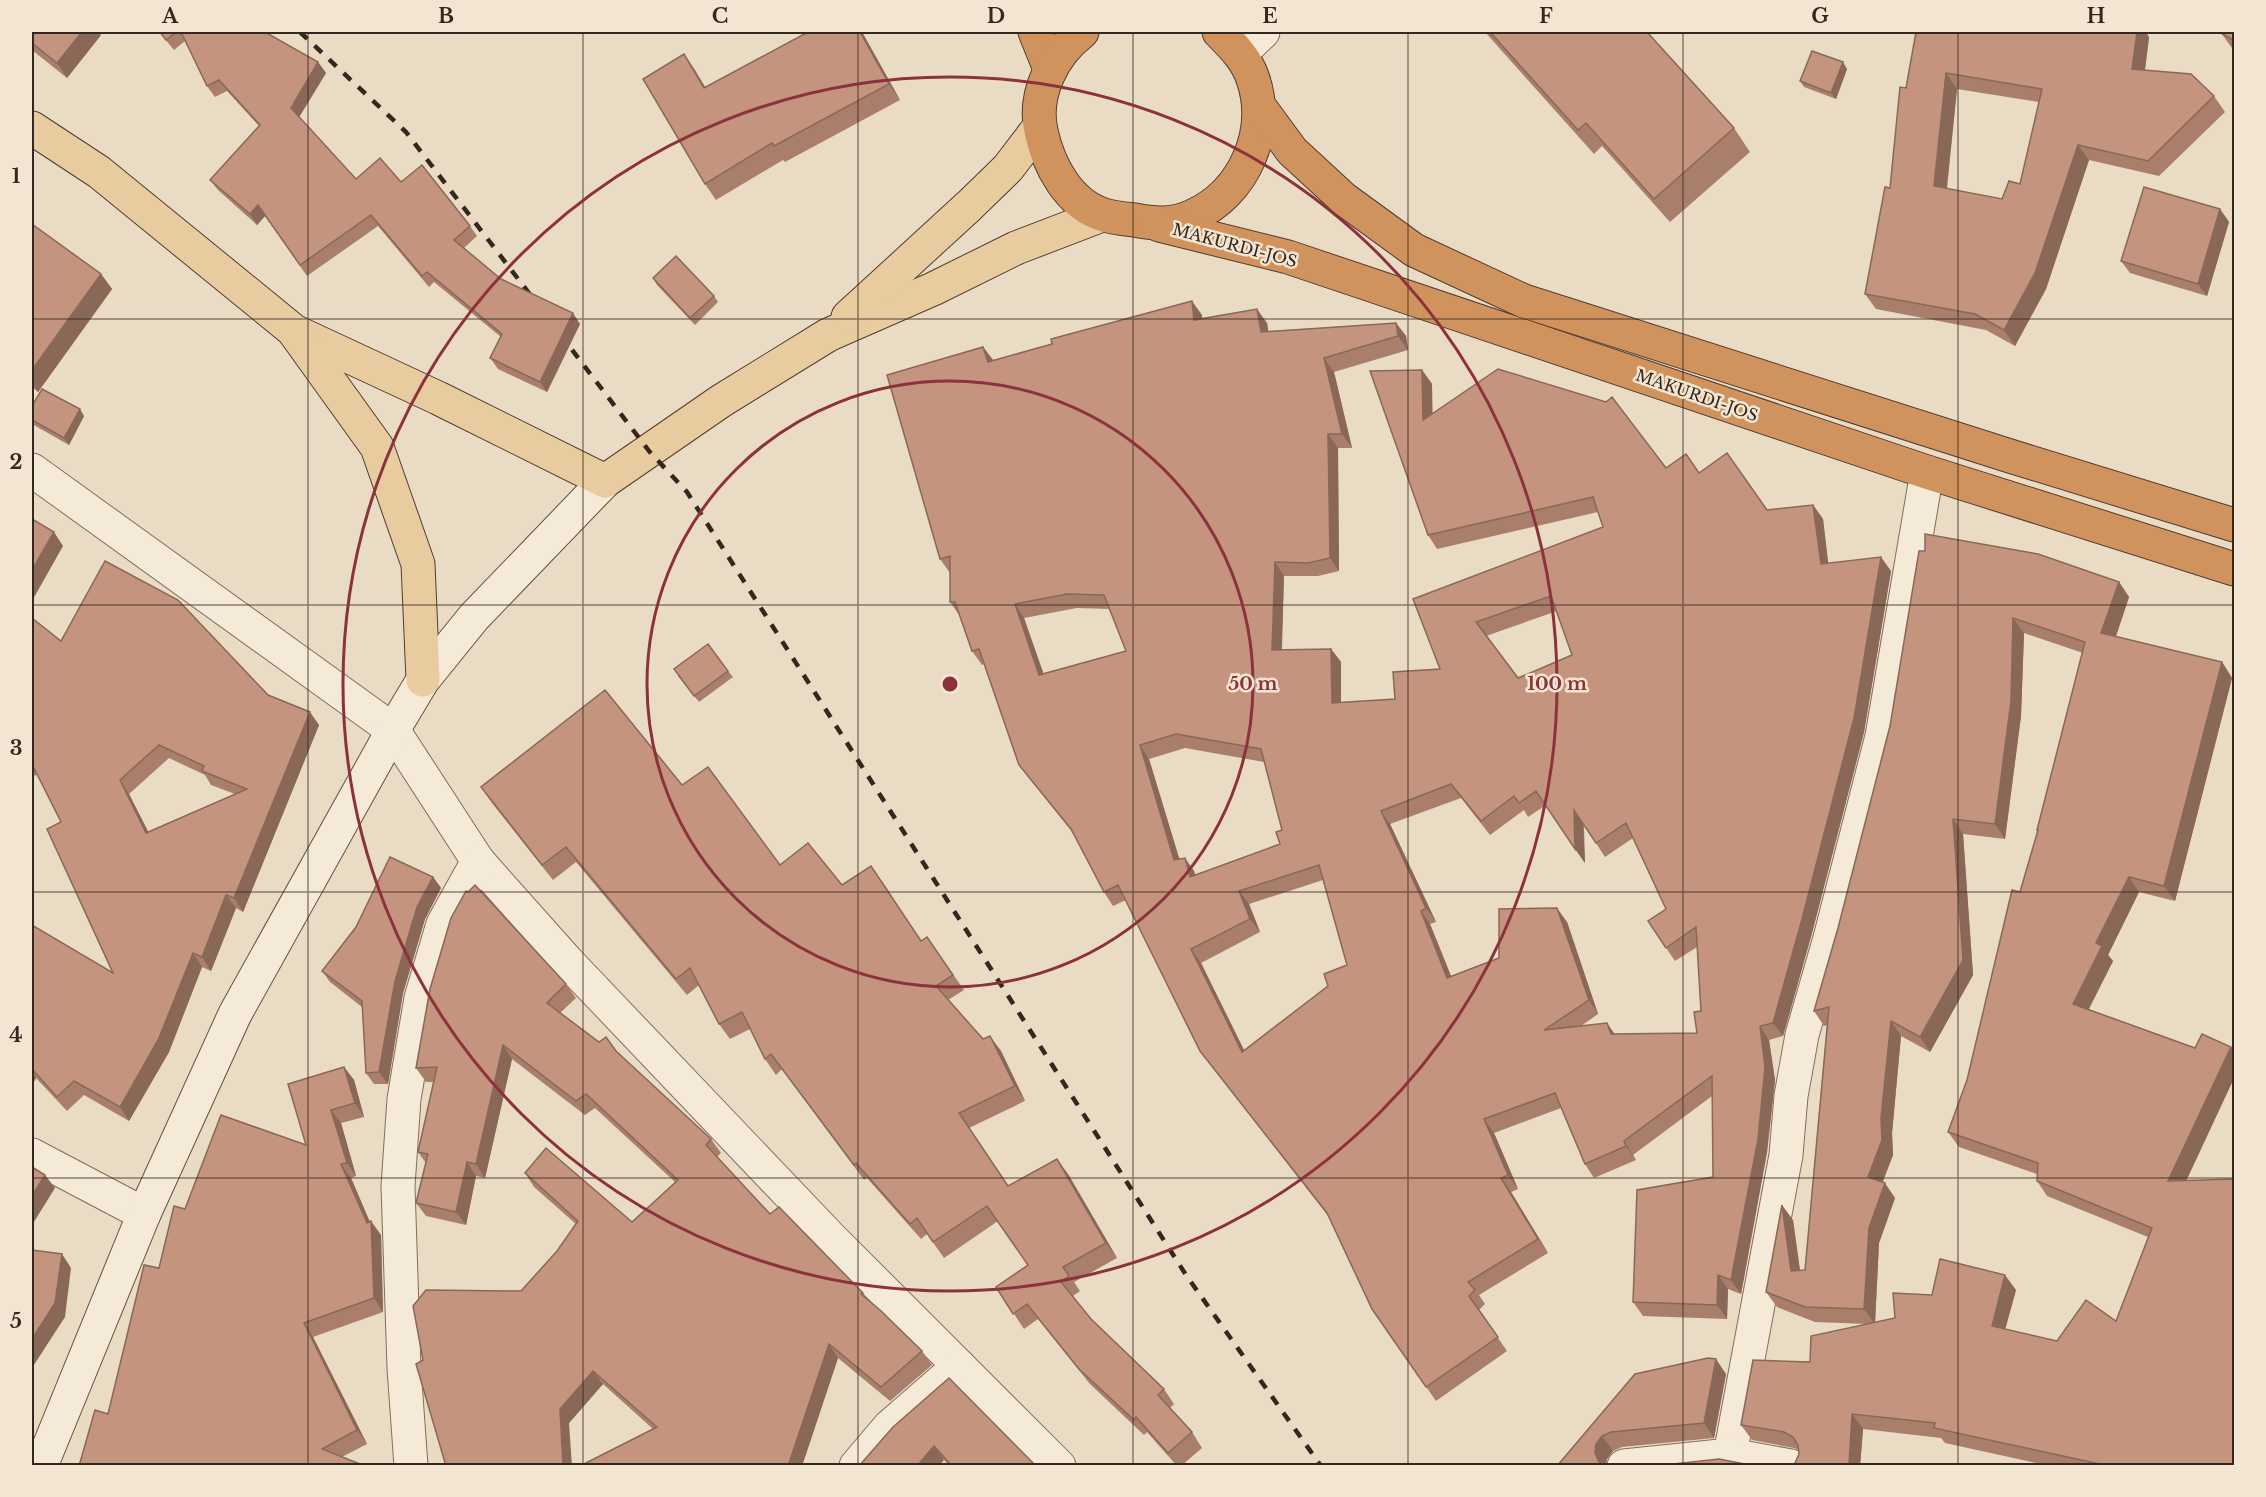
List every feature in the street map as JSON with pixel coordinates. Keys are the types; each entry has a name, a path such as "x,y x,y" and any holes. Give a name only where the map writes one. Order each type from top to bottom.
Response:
{"highway":[{"path":"1035,32 1050,69"},
{"path":"1082,32 1069,41 1050,69 1041,96 1040,126 1046,153 1059,179 1079,200 1102,215"},
{"path":"1159,225 1192,217 1221,198 1243,172 1256,141 1259,106 1253,78 1229,43"},
{"path":"1259,106 1292,151 1361,212 1414,250 1524,301 2235,525"},
{"name":"MAKURDI-JOS","path":"1102,215 1159,225 1288,257 1927,472 2235,569"}],"main road":[{"path":"828,335 993,183 1008,168 1040,126"},
{"path":"32,128 99,172 294,331 438,398 605,481 721,401 828,335 933,289 1016,248 1102,215"},
{"path":"294,331 377,447 418,564 423,680"}],"street":[{"path":"1229,43 1263,32"},
{"path":"32,470 393,730 478,861 567,961 829,1236 1059,1466"},
{"path":"1730,1455 1786,1155 1791,1096 1802,1035 1830,938 1882,736 1927,472"},
{"path":"41,1466 144,1214 235,1014 393,730 423,680 474,617 605,481"},
{"path":"411,1466 404,1368 398,1186 404,1099 421,998 443,924 478,861"},
{"path":"32,1155 144,1214"},
{"path":"856,1466 889,1427 959,1366"},
{"path":"1624,1466 1730,1455 1791,1466"}],"building":[{"path":"32,32 82,32 57,63 32,43"},
{"path":"160,32 176,32 166,40"},
{"path":"181,32 265,32 318,62 291,108 356,179 380,158 401,182 422,165 470,226 454,240 501,279 573,313 540,382 490,358 502,334 427,272 422,276 371,215 300,265 258,205 250,214 210,180 260,125 219,80 207,86"},
{"path":"808,32 860,32 889,84 774,146 772,143 705,184 643,79 684,54 704,88"},
{"path":"1490,32 1647,32 1734,128 1654,199 1586,123 1578,130"},
{"path":"1916,32 2137,32 2132,69 2191,74 2214,96 2148,161 2078,145 2035,273 2004,330 1975,314 1865,294 1885,187 1890,188 1900,87 1906,88","holes":["1946,73 2042,89 2020,184 2009,181 2002,199 1934,186"]},
{"path":"2235,32 2235,41 2221,33"},
{"path":"1812,51 1843,62 1831,93 1800,81"},
{"path":"2144,187 2220,209 2198,284 2121,261"},
{"path":"32,224 101,274 32,370"},
{"path":"676,256 714,296 690,318 653,278"},
{"path":"1192,301 1194,320 1257,309 1261,332 1396,323 1398,336 1324,358 1342,434 1328,434 1330,558 1308,563 1275,562 1272,650 1331,649 1332,703 1395,699 1393,672 1440,669 1413,599 1603,527 1593,497 1428,535 1370,371 1422,370 1423,420 1498,369 1606,402 1612,397 1666,468 1686,454 1699,473 1727,453 1767,510 1813,505 1821,564 1881,557 1854,718 1773,1023 1760,1026 1765,1067 1758,1139 1731,1280 1718,1275 1717,1305 1633,1302 1637,1190 1713,1177 1712,1076 1624,1141 1626,1146 1585,1164 1555,1093 1484,1119 1508,1175 1501,1178 1538,1239 1468,1282 1475,1290 1469,1296 1498,1337 1426,1387 1372,1309 1327,1213 1200,1051 1118,885 1104,892 1071,829 1019,765 979,649 972,651 955,602 950,602 950,556 940,559 887,375 983,347 988,362 1052,344 1051,339","holes":["1067,594 1104,595 1126,651 1039,675 1015,604","1551,596 1572,655 1518,678 1476,622","1176,734 1261,749 1282,830 1276,832 1280,844 1190,877 1185,858 1174,860 1140,745","1451,784 1481,821 1514,796 1519,803 1536,791 1575,849 1574,810 1596,843 1626,823 1666,909 1648,921 1666,948 1696,927 1701,1011 1694,1012 1697,1033 1611,1034 1607,1023 1544,1030 1589,1000 1557,908 1499,909 1499,958 1447,978 1421,911 1426,908 1381,811","1319,865 1347,965 1324,974 1328,986 1242,1052 1191,949 1250,919 1239,891"]},
{"path":"42,389 80,409 64,438 32,420 32,406"},
{"path":"32,519 54,532 32,570"},
{"path":"1925,534 2038,554 2119,582 2101,633 2222,662 2164,886 2129,877 2096,943 2102,946 2073,1004 2195,1048 2202,1034 2231,1047 2168,1181 2235,1179 2235,1466 2109,1466 1934,1428 1935,1423 1852,1414 1849,1466 1791,1466 1799,1454 1798,1445 1793,1437 1784,1432 1741,1425 1753,1360 1810,1362 1811,1336 1895,1318 1893,1293 1932,1295 1940,1259 2005,1275 1992,1326 2057,1341 2086,1300 2116,1321 2152,1228 2037,1181 2038,1163 1948,1132 1967,1080 2012,890 2020,892 2038,830 2085,642 2013,618 2011,701 1995,824 1953,819 1963,960 1920,1037 1891,1021 1881,1118 1882,1140 1868,1177 1885,1183 1869,1228 1864,1309 1805,1307 1766,1292 1782,1205 1791,1271 1805,1270 1829,1007 1814,1011 1838,928 1890,726 1919,551 1925,551"},
{"path":"105,561 178,600 268,695 310,712 234,898 226,895 202,957 193,953 159,1038 120,1107 74,1081 57,1097 32,1069 32,925 113,973 47,829 61,822 32,764 32,618 61,641","holes":["159,745 204,766 202,771 247,789 146,833 120,780"]},
{"path":"708,644 728,671 694,696 674,669"},
{"path":"605,690 682,785 708,767 780,865 808,843 842,885 871,866 921,941 927,937 953,975 936,986 983,1039 990,1036 1015,1086 959,1113 1008,1186 1057,1159 1106,1243 1063,1267 1069,1276 1061,1282 1091,1319 1164,1389 1158,1395 1192,1432 1168,1453 1136,1417 1134,1420 1079,1369 1027,1304 1013,1314 996,1287 1028,1265 987,1206 933,1242 917,1218 910,1224 856,1163 854,1165 771,1054 765,1059 742,1012 719,1024 690,968 676,979 566,847 542,865 481,787"},
{"path":"390,857 433,877 417,907 395,981 379,1072 366,1073 362,1001 322,971 356,927"},
{"path":"475,885 566,984 547,1003 599,1042 606,1037 616,1051 711,1139 706,1145 770,1214 779,1207 863,1293 861,1294 922,1351 881,1387 829,1344 788,1466 580,1466 657,1427 593,1371 560,1409 563,1466 446,1466 416,1364 423,1360 413,1306 426,1290 521,1291 557,1251 578,1221 525,1173 546,1148 632,1222 678,1180 586,1094 576,1101 503,1045 476,1164 467,1162 456,1212 416,1203 428,1154 418,1152 437,1067 416,1068 430,989 451,918 466,891 468,892"},
{"path":"344,1067 355,1103 331,1110 347,1163 341,1164 367,1223 371,1221 374,1298 304,1323 357,1430 322,1449 365,1466 79,1466 95,1410 108,1414 144,1265 159,1268 174,1206 185,1209 221,1115 306,1145 288,1084"},
{"path":"32,1167 45,1175 32,1196"},
{"path":"32,1250 62,1254 55,1303 32,1339"},
{"path":"1708,1358 1716,1359 1704,1423 1611,1432 1602,1436 1596,1444 1595,1453 1603,1466 1557,1466 1635,1374"},
{"path":"949,1378 1036,1466 952,1466 934,1446 917,1466 859,1466 893,1427"},
{"path":"1719,1459 1755,1466 1655,1466"}],"railway":[{"path":"300,32 406,132 538,305"},
{"path":"560,334 649,451 687,492 1186,1275 1321,1466"}]}
